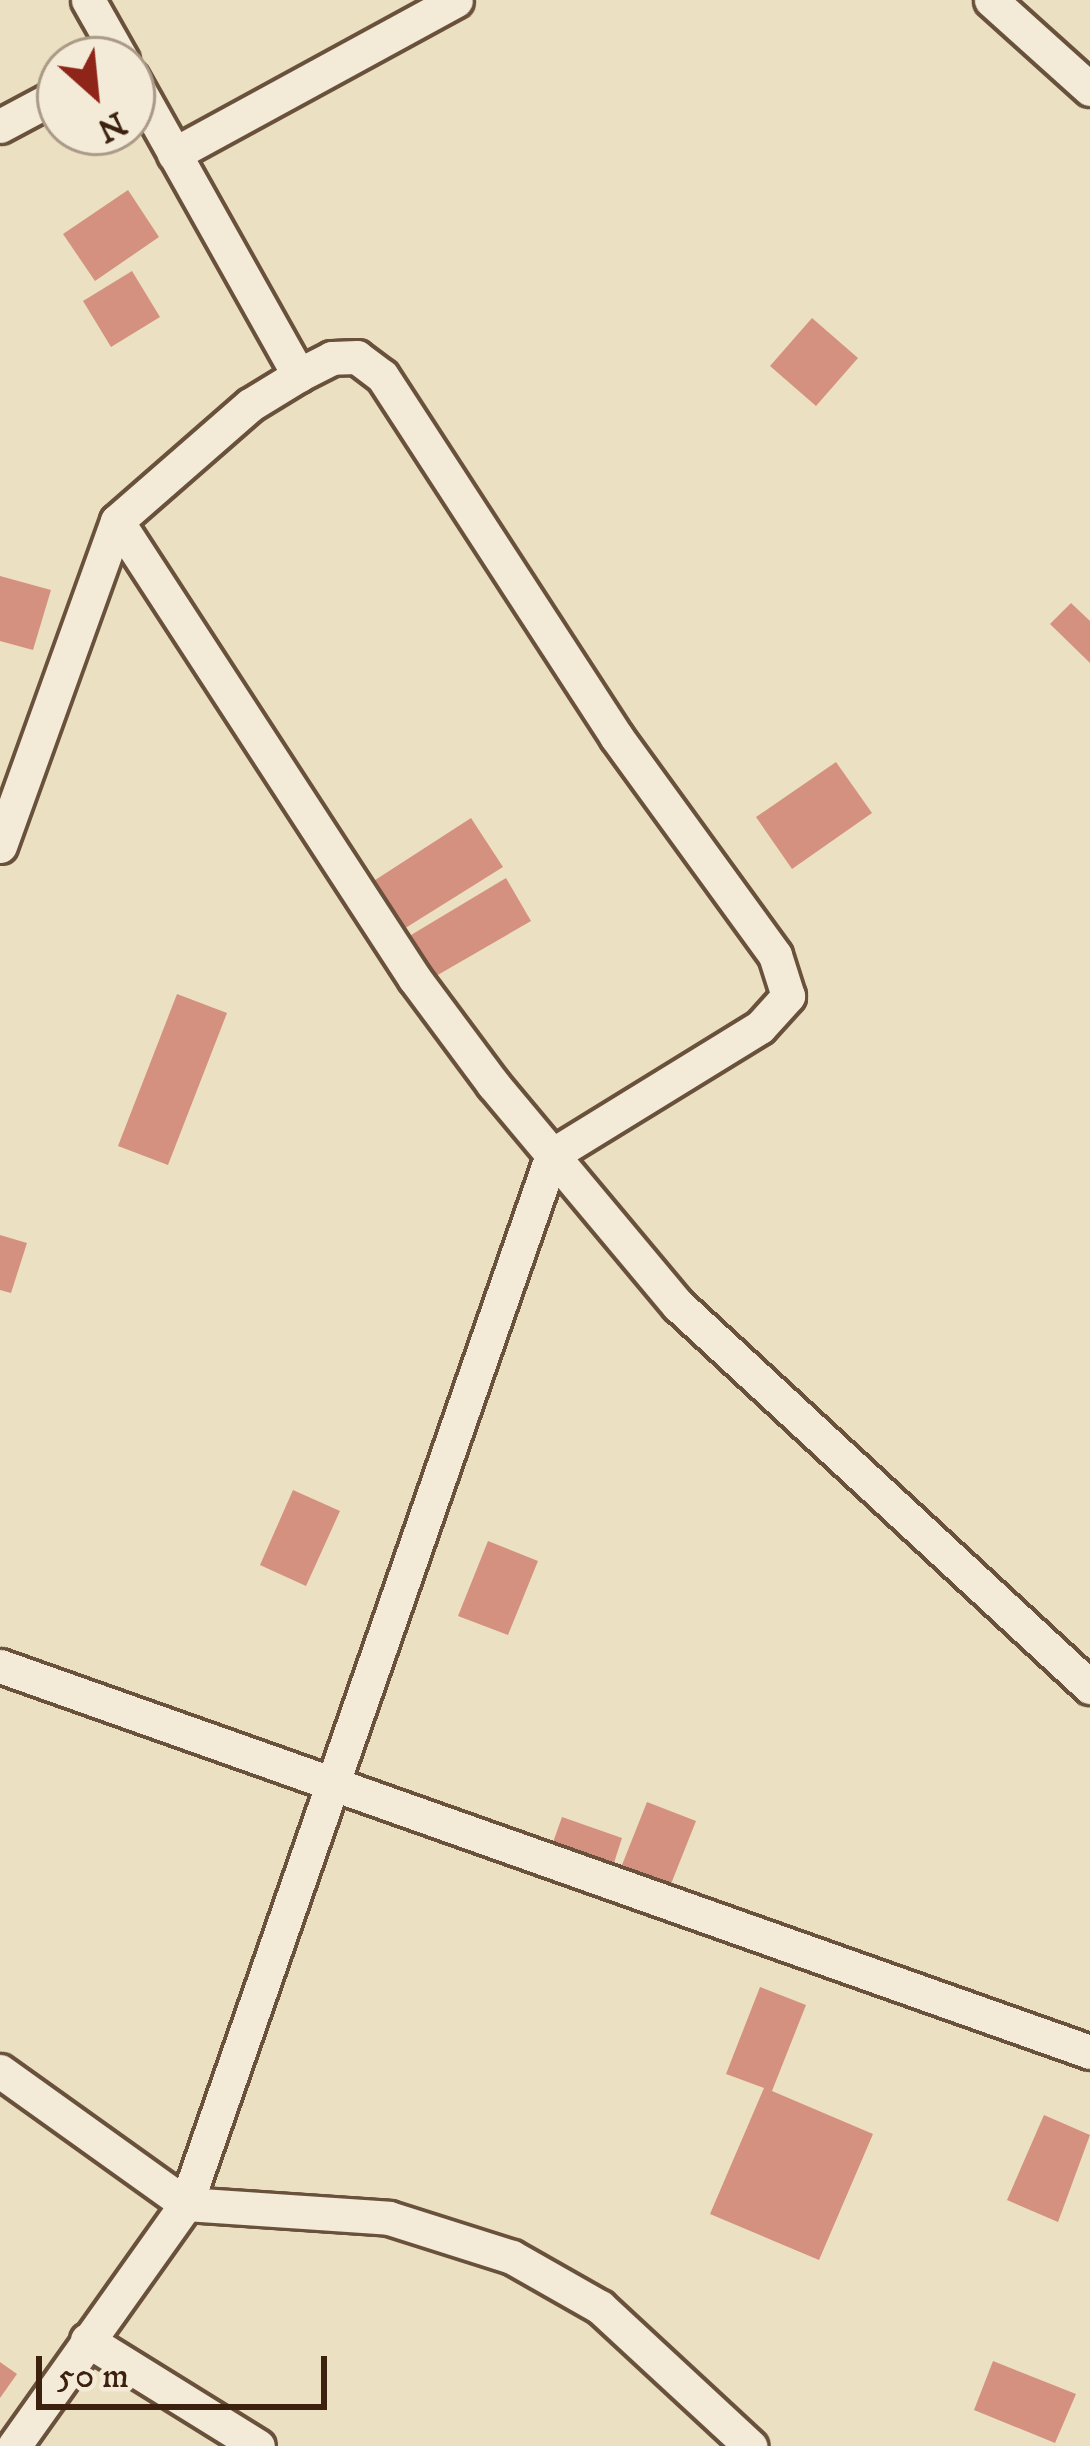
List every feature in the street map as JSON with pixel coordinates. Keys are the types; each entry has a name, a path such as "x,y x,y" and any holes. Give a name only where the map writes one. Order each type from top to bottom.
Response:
{"street":[{"path":"88,0 108,36"},
{"path":"175,154 456,0"},
{"path":"992,0 1090,89"},
{"path":"0,126 36,107"},
{"path":"156,120 299,375"},
{"path":"0,846 117,521 250,405 332,358 358,357 382,376 616,736 788,978 782,1011 552,1155 186,2204 14,2446"},
{"path":"117,521 416,980 552,1155 678,1305 1090,1687"},
{"path":"0,1666 1090,2052"},
{"path":"0,2072 186,2204 389,2218 512,2258 600,2307 750,2446"},
{"path":"87,2340 258,2446"}],"building":[{"path":"128,190 159,237 95,281 63,234"},
{"path":"132,271 160,317 111,347 83,301"},
{"path":"812,318 858,358 816,406 770,366"},
{"path":"0,576 51,590 33,650 0,641"},
{"path":"1071,603 1090,621 1090,663 1050,624"},
{"path":"836,762 872,813 792,869 756,817"},
{"path":"471,818 503,867 399,932 369,884"},
{"path":"506,878 531,921 436,976 411,935"},
{"path":"177,994 227,1013 168,1165 118,1146"},
{"path":"0,1235 27,1243 11,1293 0,1290"},
{"path":"293,1490 340,1511 306,1586 260,1565"},
{"path":"488,1541 538,1561 508,1635 458,1616"},
{"path":"647,1802 696,1821 667,1894 618,1875"},
{"path":"562,1817 622,1838 612,1869 551,1848"},
{"path":"760,1987 806,2005 772,2091 873,2134 819,2260 710,2214 764,2088 726,2074"},
{"path":"1044,2115 1090,2135 1058,2222 1007,2200"},
{"path":"993,2361 1076,2394 1055,2443 974,2410"},
{"path":"0,2362 17,2374 0,2398"}]}
